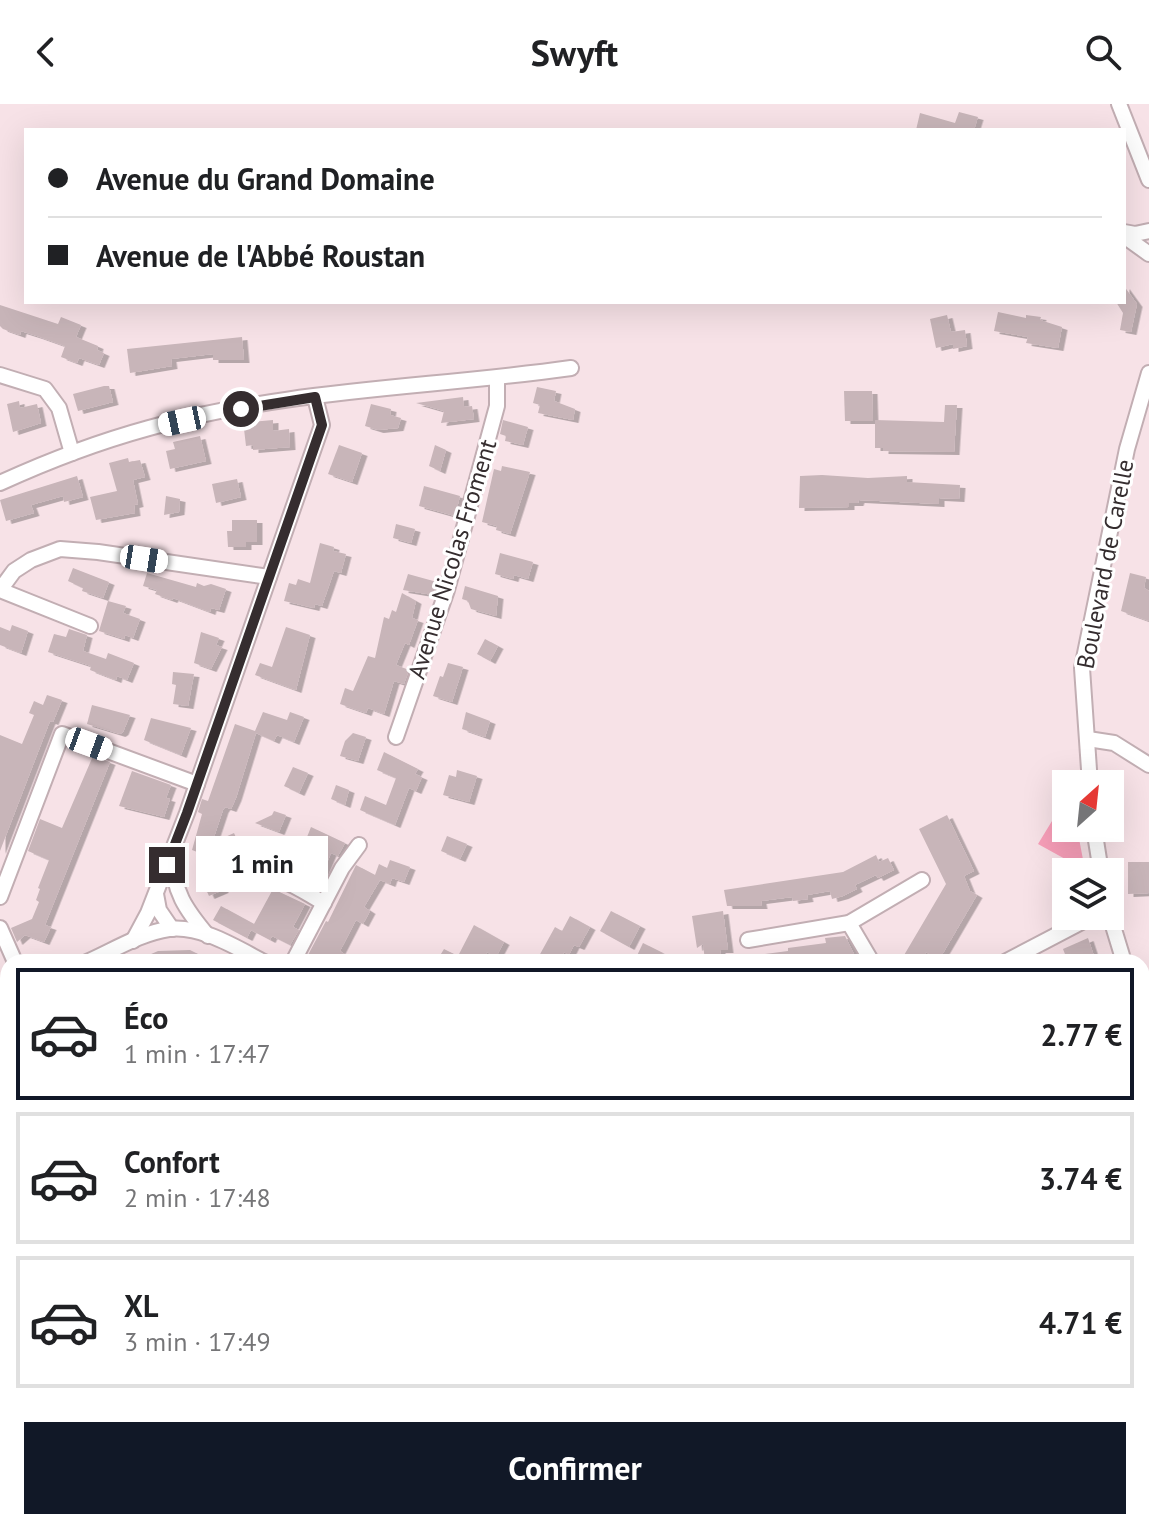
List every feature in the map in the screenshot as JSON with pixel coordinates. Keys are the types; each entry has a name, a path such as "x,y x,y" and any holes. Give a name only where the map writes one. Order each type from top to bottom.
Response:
{"street":[{"path":"1119,104 1149,180"},
{"path":"1126,234 1149,231"},
{"path":"1126,236 1149,254"},
{"path":"0,483 72,453 151,427 315,397 497,379 571,368"},
{"name":"Boulevard de Carelle","path":"1089,770 1082,668 1127,449 1149,373"},
{"path":"0,375 45,389 59,408 72,453"},
{"name":"Avenue Nicolas Froment","path":"396,737 447,590 497,406 497,379"},
{"path":"133,941 175,848 322,425 315,397"},
{"path":"90,626 0,590 14,571 31,560 60,549 269,577"},
{"path":"0,897 62,734 197,784"},
{"path":"1088,739 1114,743 1149,765"},
{"path":"297,954 342,868 359,845"},
{"path":"175,848 173,869 182,903 208,936"},
{"path":"256,880 277,878 324,903"},
{"path":"748,940 849,923 922,880"},
{"path":"156,893 159,910 172,929"},
{"path":"172,929 182,903"},
{"path":"849,923 867,954"},
{"path":"0,928 11,954"},
{"path":"105,954 172,929 208,936 247,954"},
{"path":"1020,954 1066,930"},
{"path":"1114,930 1122,954"}],"shaded area":[{"path":"1052,821 1052,842 1080,842 1083,858 1063,858 1038,844"}],"building":[{"path":"959,112 978,117 975,128 916,128 920,113 955,123"},
{"path":"1126,289 1137,304 1131,332 1120,330 1123,313 1117,304 1126,304"},
{"path":"0,305 58,324 61,317 81,325 76,337 98,346 97,350 104,353 99,365 79,358 77,363 61,357 65,346 21,331 20,335 3,329 0,326"},
{"path":"998,312 1026,318 1026,315 1041,317 1040,320 1062,327 1058,348 1026,343 1028,337 994,331"},
{"path":"947,315 951,332 965,330 967,346 953,349 953,344 936,348 930,319"},
{"path":"242,337 244,360 213,360 213,354 171,359 172,366 130,373 127,349"},
{"path":"109,386 113,402 78,411 73,394"},
{"path":"537,387 556,391 554,401 575,409 573,420 538,413 540,405 533,403"},
{"path":"844,391 872,391 873,421 845,421"},
{"path":"463,397 464,407 472,406 474,419 441,423 444,411 416,403"},
{"path":"19,401 20,408 37,404 41,423 13,432 7,404"},
{"path":"371,404 391,409 390,415 401,418 398,428 378,430 365,426"},
{"path":"945,405 957,405 954,452 883,451 883,448 875,448 875,420 944,422"},
{"path":"273,420 273,431 289,429 290,447 253,450 253,445 246,446 244,429 251,428 251,422"},
{"path":"503,420 528,427 523,445 505,441 506,436 500,434"},
{"path":"200,436 206,461 170,469 166,451 175,449 173,442"},
{"path":"339,445 362,453 352,482 328,474"},
{"path":"435,445 446,450 440,471 429,466"},
{"path":"128,458 129,462 140,460 145,477 133,480 138,504 134,505 135,513 96,520 90,497 117,491 109,463"},
{"path":"502,466 530,472 510,534 482,522 494,469 501,471"},
{"path":"77,476 83,497 64,502 63,496 31,505 34,513 6,521 0,500"},
{"path":"800,476 868,478 907,476 907,482 960,485 959,499 939,498 939,504 859,500 858,503 849,503 849,507 799,508"},
{"path":"237,479 241,497 216,503 212,484"},
{"path":"424,486 460,496 455,516 419,506"},
{"path":"166,496 180,499 179,512 164,515"},
{"path":"232,520 257,520 257,542 246,542 246,547 228,547 227,531 232,531"},
{"path":"396,524 415,529 411,543 393,538"},
{"path":"320,543 346,554 341,573 334,571 322,606 315,604 314,608 284,601 289,583 296,585 298,579 310,583"},
{"path":"500,553 533,562 528,579 495,574"},
{"path":"73,568 109,582 103,598 82,591 83,588 68,581"},
{"path":"147,573 196,587 197,583 226,589 219,610 211,608 210,612 155,594 157,590 143,586"},
{"path":"1130,573 1146,577 1144,588 1149,591 1149,621 1121,611"},
{"path":"408,574 437,582 433,595 403,590"},
{"path":"465,586 498,596 496,616 471,609 468,601 462,599"},
{"path":"402,593 416,601 412,618 418,620 409,645 405,643 396,665 409,670 404,684 394,681 384,714 368,708 366,713 340,704 345,688 353,691 368,656 375,658 384,617 389,619 392,610 396,612"},
{"path":"108,601 126,606 123,613 140,619 133,638 125,635 124,639 99,631"},
{"path":"12,625 28,631 21,653 0,645 0,627 10,631"},
{"path":"286,627 310,635 296,690 255,675 260,663 272,667"},
{"path":"69,629 87,635 83,651 106,659 108,653 134,663 127,680 117,676 116,680 90,670 91,666 48,652 54,634 66,637"},
{"path":"201,632 219,638 216,645 222,647 211,669 194,663"},
{"path":"485,639 498,646 490,661 477,654"},
{"path":"448,663 463,667 452,702 433,696"},
{"path":"173,672 194,674 188,706 173,704 176,685 172,684"},
{"path":"47,695 62,700 53,722 50,721 0,851 0,735 22,744 34,715 29,713 34,701 43,705"},
{"path":"92,705 130,715 123,732 120,734 87,724"},
{"path":"263,712 287,720 290,712 304,717 294,742 277,735 274,741 256,733 236,798 231,809 225,807 223,810 212,843 234,833 243,853 259,846 265,859 221,880 223,890 209,896 196,868 215,859 192,850 202,814 198,812 202,799 208,801 235,724 255,731"},
{"path":"466,712 490,721 485,737 462,729"},
{"path":"151,718 191,728 181,755 144,740"},
{"path":"353,733 366,737 358,761 340,756 345,741"},
{"path":"384,752 418,769 415,774 422,777 416,791 409,788 395,825 360,810 365,796 386,805 396,778 377,770"},
{"path":"93,756 110,762 45,925 51,927 44,942 25,935 17,942 11,928 32,919 39,902 36,900 38,888 49,860 28,851 40,819 62,828"},
{"path":"293,767 308,773 299,793 284,786"},
{"path":"457,770 477,776 469,802 443,795 449,775 456,777"},
{"path":"132,771 171,785 164,817 119,806"},
{"path":"336,785 349,790 345,805 331,799"},
{"path":"274,811 286,815 279,832 255,823 272,815"},
{"path":"947,815 974,871 964,876 970,891 977,895 943,954 905,954 946,884 919,829"},
{"path":"311,827 345,843 338,856 331,853 319,882 303,875 314,846 305,842"},
{"path":"447,836 467,844 460,859 441,851"},
{"path":"876,855 879,862 888,858 894,870 855,885 857,889 843,896 832,899 830,891 807,895 808,899 793,901 792,897 761,901 762,906 727,906 724,890 843,872"},
{"path":"279,858 300,869 296,876 274,869"},
{"path":"390,860 410,867 404,882 392,878 390,884 380,880 364,907 370,911 363,924 356,920 340,951 344,954 309,954 356,865 375,875 379,864 387,868"},
{"path":"1128,862 1149,862 1149,893 1128,894"},
{"path":"273,889 305,904 293,927 299,930 290,945 272,936 270,940 251,930 247,938 213,920 221,906 254,924"},
{"path":"611,911 640,926 629,947 600,931"},
{"path":"723,911 728,950 720,950 720,954 704,954 703,944 697,948 692,916"},
{"path":"570,916 590,927 579,947 574,945 570,954 540,954 555,927 562,931"},
{"path":"474,925 504,942 498,954 459,954"},
{"path":"845,936 854,954 765,954 826,943 825,938"},
{"path":"1088,938 1093,954 1065,954 1063,949"},
{"path":"643,943 663,953 662,954 638,954"},
{"path":"190,950 198,954 151,954"}],"route":[{"path":"167,865 322,425 315,397 241,409"}]}
